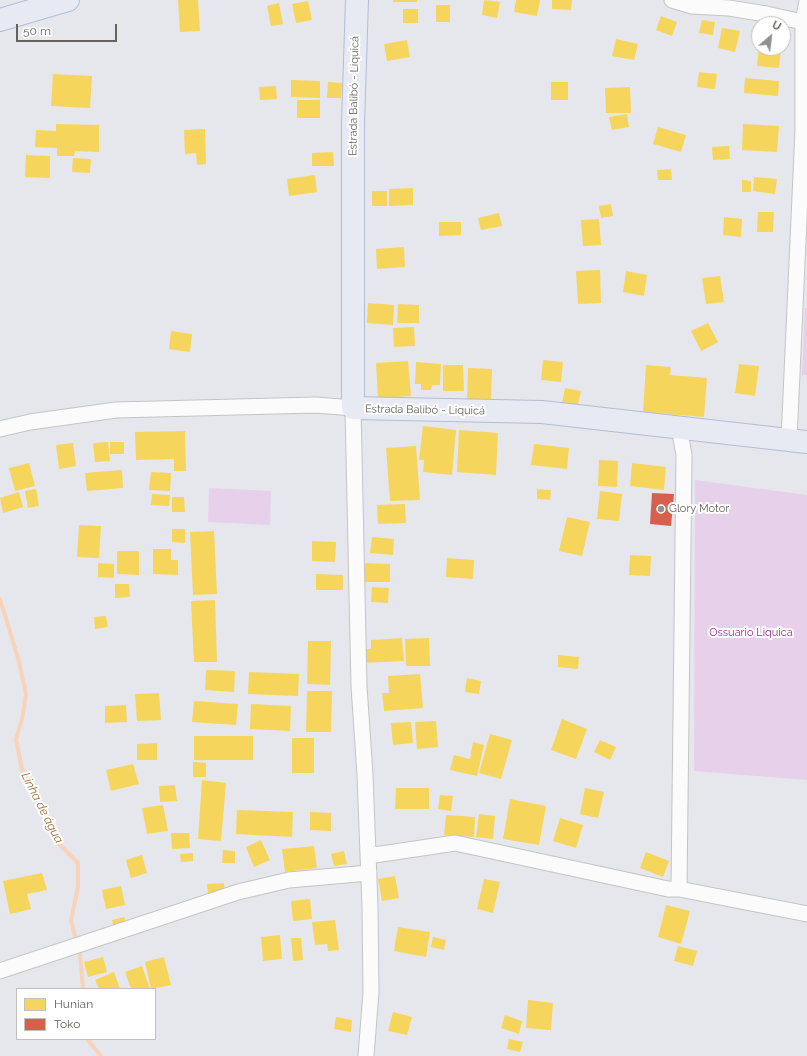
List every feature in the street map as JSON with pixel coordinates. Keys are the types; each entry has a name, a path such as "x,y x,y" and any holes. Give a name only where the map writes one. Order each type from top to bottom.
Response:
{"main road":[{"path":"0,20 68,0"},
{"name":"Estrada Balibó - Liquicá","path":"358,0 353,124 353,408 542,412 798,440"}],"street":[{"path":"672,0 692,6 729,8 803,22"},
{"path":"798,440 803,130 803,22 807,1"},
{"path":"0,429 30,422 116,410 316,405 353,408 360,686 369,873 371,992 366,1056"},
{"path":"679,427 684,455 679,888"},
{"path":"368,856 455,843 668,889 679,888 807,914"},
{"path":"0,971 238,892 289,880 369,873"}],"green space":[{"path":"805,308 807,308 807,375 802,375"},
{"name":"Ossuario Liquica","path":"695,480 807,495 807,780 694,771"},
{"path":"209,488 271,491 270,525 208,522"}],"building: Hunian":[{"path":"178,0 198,0 200,31 180,32"},
{"path":"393,0 417,0 417,2 393,2"},
{"path":"484,0 500,2 497,18 482,15"},
{"path":"516,0 540,0 537,16 514,12"},
{"path":"552,0 572,0 571,10 552,9"},
{"path":"308,1 312,20 296,23 292,4"},
{"path":"279,3 283,24 271,26 267,6"},
{"path":"436,5 450,5 450,22 436,22"},
{"path":"403,9 418,9 418,23 403,23"},
{"path":"661,16 677,22 672,36 656,30"},
{"path":"702,20 715,22 713,35 699,33"},
{"path":"722,28 740,31 735,52 718,48"},
{"path":"616,39 638,44 634,60 612,56"},
{"path":"407,40 410,57 387,61 384,44"},
{"path":"758,56 780,56 779,68 757,66"},
{"path":"699,72 717,74 715,89 697,87"},
{"path":"53,74 92,76 90,108 51,106"},
{"path":"745,78 779,81 778,96 744,93"},
{"path":"291,80 320,81 320,98 291,97"},
{"path":"328,82 342,83 341,98 327,98"},
{"path":"551,82 568,82 568,100 551,100"},
{"path":"276,86 277,99 260,100 259,87"},
{"path":"630,87 631,113 606,113 605,88"},
{"path":"297,100 320,100 320,118 297,118"},
{"path":"627,114 629,127 612,130 609,117"},
{"path":"56,124 99,125 99,152 75,151 74,156 57,156 57,148 35,147 36,130 56,131"},
{"path":"743,124 779,126 777,152 742,150"},
{"path":"658,127 686,135 681,152 653,144"},
{"path":"205,129 206,164 197,165 196,153 185,154 184,130"},
{"path":"729,146 730,159 713,160 712,147"},
{"path":"333,152 334,166 312,166 312,153"},
{"path":"26,155 50,156 50,178 25,177"},
{"path":"73,158 91,159 90,173 72,172"},
{"path":"671,169 672,180 658,180 657,170"},
{"path":"315,175 317,192 289,196 287,179"},
{"path":"754,177 777,179 775,194 753,191"},
{"path":"742,180 751,181 751,192 742,192"},
{"path":"413,188 413,205 389,206 389,189"},
{"path":"372,191 387,191 387,206 372,206"},
{"path":"611,204 613,216 601,218 599,206"},
{"path":"758,212 774,212 773,232 757,232"},
{"path":"499,213 502,226 481,230 478,218"},
{"path":"724,217 742,219 741,237 723,235"},
{"path":"599,219 601,245 583,246 581,220"},
{"path":"439,222 461,222 461,235 439,236"},
{"path":"404,247 405,267 377,269 376,249"},
{"path":"600,270 601,303 578,304 576,271"},
{"path":"626,271 647,275 644,296 623,292"},
{"path":"720,276 724,302 706,304 702,278"},
{"path":"368,303 394,305 393,325 367,323"},
{"path":"398,304 419,305 419,323 397,323"},
{"path":"708,323 718,342 701,351 691,331"},
{"path":"414,327 415,346 394,347 393,328"},
{"path":"171,331 192,334 190,352 169,349"},
{"path":"543,360 563,362 561,382 541,380"},
{"path":"408,361 411,396 378,398 376,363"},
{"path":"416,362 441,364 440,385 432,385 431,390 421,390 421,384 415,384"},
{"path":"739,364 759,366 755,396 735,393"},
{"path":"443,365 463,365 464,391 443,391"},
{"path":"646,365 671,367 670,375 707,378 704,417 643,412"},
{"path":"468,368 492,369 491,402 467,402"},
{"path":"565,388 581,391 578,405 562,403"},
{"path":"423,426 456,430 452,475 423,472 424,460 419,460"},
{"path":"459,430 498,433 496,475 457,472"},
{"path":"185,431 186,471 174,471 174,459 136,460 135,432"},
{"path":"108,442 110,461 95,462 93,443"},
{"path":"110,442 124,442 124,454 110,454"},
{"path":"73,443 76,466 59,469 56,445"},
{"path":"534,444 569,448 567,469 531,465"},
{"path":"416,446 420,500 390,501 386,448"},
{"path":"599,460 618,461 617,487 598,486"},
{"path":"29,463 35,486 15,491 9,468"},
{"path":"632,463 666,467 664,490 630,486"},
{"path":"122,470 123,488 87,491 85,473"},
{"path":"151,472 171,473 170,491 149,490"},
{"path":"36,489 39,506 28,508 25,491"},
{"path":"537,489 551,490 550,500 537,499"},
{"path":"600,491 622,494 619,521 597,519"},
{"path":"19,492 23,507 3,513 0,498"},
{"path":"152,494 170,495 169,506 151,505"},
{"path":"172,497 184,497 185,512 172,512"},
{"path":"405,504 406,523 378,524 377,505"},
{"path":"567,517 590,522 582,556 559,551"},
{"path":"79,525 101,526 99,558 77,557"},
{"path":"172,529 185,529 185,543 172,542"},
{"path":"214,531 217,594 193,595 190,532"},
{"path":"372,537 394,539 393,555 370,553"},
{"path":"312,541 336,542 335,562 312,561"},
{"path":"153,549 171,549 171,560 178,560 178,575 153,574"},
{"path":"117,551 139,551 139,575 117,574"},
{"path":"630,555 651,556 650,576 629,575"},
{"path":"447,558 474,560 473,579 446,577"},
{"path":"98,563 114,564 114,578 98,577"},
{"path":"363,563 390,564 390,582 363,582"},
{"path":"316,574 343,575 343,590 316,590"},
{"path":"115,584 129,584 130,597 115,598"},
{"path":"372,587 389,588 388,603 371,602"},
{"path":"215,600 217,662 194,662 191,601"},
{"path":"106,616 108,627 95,629 94,617"},
{"path":"402,638 404,661 361,663 361,649 371,649 371,640"},
{"path":"429,638 430,666 406,666 405,639"},
{"path":"308,641 331,641 330,685 307,684"},
{"path":"558,655 579,657 578,669 558,667"},
{"path":"206,670 235,671 234,692 205,690"},
{"path":"249,672 299,674 298,696 248,694"},
{"path":"420,674 423,708 384,711 382,693 389,693 388,676"},
{"path":"467,678 481,681 479,694 465,692"},
{"path":"307,691 332,691 331,732 306,732"},
{"path":"159,693 161,720 137,721 135,694"},
{"path":"194,701 238,704 236,725 192,722"},
{"path":"251,704 291,706 290,731 250,729"},
{"path":"126,705 127,722 105,723 105,706"},
{"path":"562,719 587,729 576,759 551,750"},
{"path":"436,721 438,747 417,749 415,722"},
{"path":"411,722 413,743 393,745 391,723"},
{"path":"490,734 512,740 501,779 479,773"},
{"path":"194,736 253,736 253,760 194,760"},
{"path":"292,738 314,738 314,773 292,773"},
{"path":"600,740 616,747 610,760 594,752"},
{"path":"473,742 484,745 477,776 450,770 454,755 470,759"},
{"path":"157,743 157,760 137,760 137,744"},
{"path":"193,762 206,763 206,777 193,777"},
{"path":"133,764 139,784 111,791 106,770"},
{"path":"202,780 226,783 221,841 198,839"},
{"path":"175,785 177,801 160,802 159,786"},
{"path":"396,788 429,788 429,809 395,809"},
{"path":"585,788 604,792 598,818 580,814"},
{"path":"440,795 453,796 451,811 438,809"},
{"path":"510,799 546,806 539,845 503,839"},
{"path":"163,805 168,831 147,834 142,808"},
{"path":"237,810 293,812 292,837 236,834"},
{"path":"310,812 331,813 331,831 310,830"},
{"path":"479,814 495,816 493,839 476,837"},
{"path":"446,815 475,817 474,837 444,835"},
{"path":"560,818 583,825 576,848 553,841"},
{"path":"171,833 189,833 190,848 172,849"},
{"path":"261,840 270,860 254,867 246,847"},
{"path":"314,846 317,868 285,872 282,849"},
{"path":"223,850 235,851 235,863 222,863"},
{"path":"344,851 347,864 334,866 331,854"},
{"path":"646,852 669,861 663,877 640,868"},
{"path":"193,853 193,861 181,862 180,854"},
{"path":"142,855 147,873 131,878 126,860"},
{"path":"42,873 47,890 27,894 31,909 10,914 3,881"},
{"path":"395,876 399,898 382,901 378,879"},
{"path":"484,879 500,882 493,913 477,909"},
{"path":"224,883 225,894 208,895 207,884"},
{"path":"121,886 125,905 106,909 102,890"},
{"path":"310,899 312,919 293,921 291,901"},
{"path":"666,905 690,911 681,944 658,937"},
{"path":"124,917 127,927 114,930 112,920"},
{"path":"335,920 339,950 328,951 327,944 315,945 312,922"},
{"path":"398,927 430,932 426,957 394,951"},
{"path":"280,935 282,959 263,961 261,937"},
{"path":"433,937 446,940 444,950 431,947"},
{"path":"291,938 301,938 303,960 293,961"},
{"path":"678,946 697,951 693,966 674,961"},
{"path":"103,957 107,972 88,977 84,962"},
{"path":"164,957 171,985 151,988 145,962"},
{"path":"142,966 150,988 131,988 125,972"},
{"path":"114,972 120,988 99,988 95,980"},
{"path":"528,1000 553,1003 551,1030 526,1028"},
{"path":"393,1012 412,1017 407,1035 388,1031"},
{"path":"505,1015 522,1021 519,1034 501,1028"},
{"path":"336,1017 352,1020 351,1032 334,1029"},
{"path":"509,1039 523,1042 520,1052 507,1049"}],"building: Toko":[{"path":"652,493 674,494 671,526 650,524"}],"waterway":[{"name":"Linha de água","path":"0,599 18,658 26,694 22,719 16,739 22,769 60,845 78,863 78,887 71,921 80,954 83,988"},
{"name":"Linha de água","path":"88,1040 101,1056"}],"place":[{"name":"Glory Motor","path":"661,509"}]}
